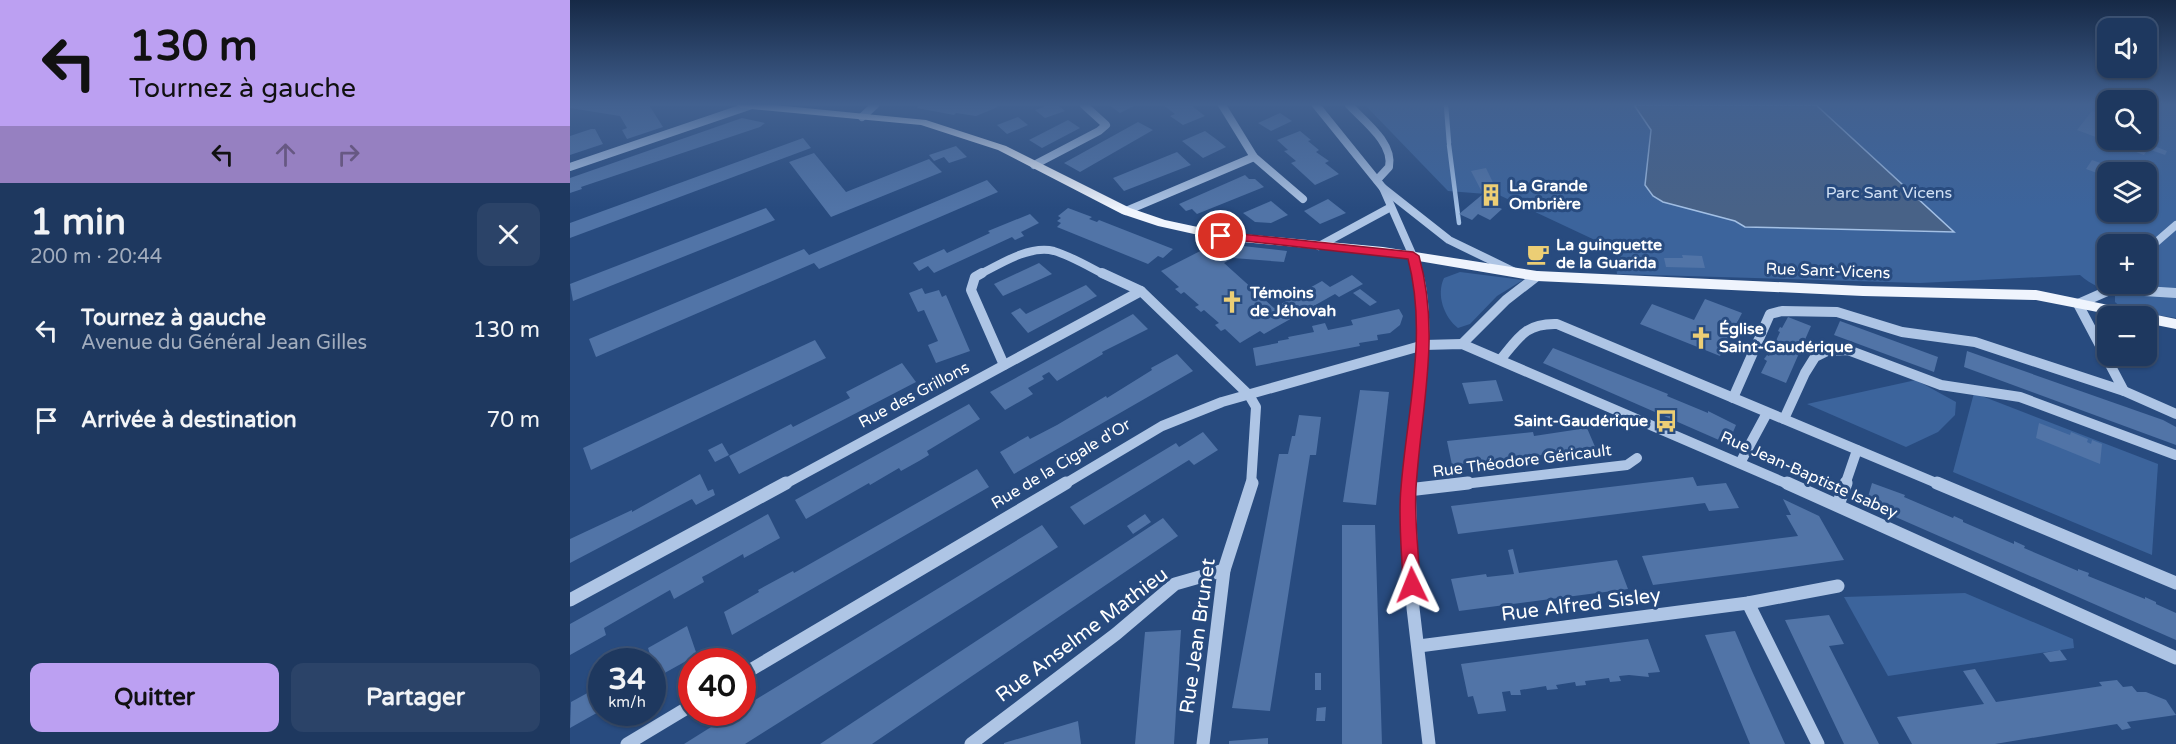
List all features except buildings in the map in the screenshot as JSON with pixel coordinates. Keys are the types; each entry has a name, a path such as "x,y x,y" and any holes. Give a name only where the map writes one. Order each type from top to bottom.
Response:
{"main road":[{"name":"Rue Sant-Vicens","path":"977,140 1002,148 1126,211 1162,223 1221,236 1413,256 1537,276 1863,291 2036,295 2097,308"},
{"path":"2157,320 2176,324"}],"street":[{"path":"570,167 648,140"},
{"path":"1034,165 1082,140"},
{"path":"1243,140 1254,157 1303,199"},
{"path":"1344,140 1380,184 1413,256 1421,284 1424,345 1408,490 1413,608 1429,744"},
{"path":"1380,140 1390,155 1390,164 1380,184"},
{"path":"1126,211 1254,157"},
{"name":"Rue Sant-Vicens","path":"1380,184 1451,241 1513,272"},
{"path":"1319,246 1391,207"},
{"path":"2157,241 2176,225"},
{"path":"1004,365 971,290 975,277 1019,254 1053,250 1141,291 1249,395"},
{"path":"1462,344 1506,300 1537,276"},
{"name":"Rue des Grillons","path":"570,600 1141,291"},
{"path":"2157,291 2176,293"},
{"path":"2097,292 2078,304 2124,391"},
{"path":"1733,398 1770,314 1782,311 1837,312 1902,332 1975,342 2124,391 2176,414"},
{"path":"1501,359 1526,329 1534,324 1557,324 2176,583"},
{"name":"Rue Jean-Baptiste Isabey","path":"1424,345 1462,344 1501,359 1838,505 2176,658"},
{"name":"Rue de la Cigale d'Or","path":"756,667 1162,426 1222,402 1424,345"},
{"path":"1784,419 1809,364 1819,354 1833,349 1848,350 1938,384 1959,389 2003,392 2020,397 2176,455"},
{"name":"Rue Jean Brunet","path":"1203,744 1224,570 1253,479 1256,407 1249,395"},
{"path":"1740,463 1767,412"},
{"path":"1838,505 1857,450"},
{"name":"Rue Théodore Géricault","path":"1408,490 1626,465 1637,458"},
{"name":"Rue Anselme Mathieu","path":"971,744 1116,634 1175,584 1224,570"},
{"name":"Rue Alfred Sisley","path":"1419,646 1748,603 1838,586"},
{"path":"1748,603 1818,744"},
{"path":"627,744 678,713"}],"green space":[{"name":"Parc Sant Vicens","path":"1399,140 2097,140 2097,150 2157,150 2157,140 2176,140 2176,318 2157,315 2157,306 2120,306 2115,302 2115,296 2111,294 2157,294 2157,234 2097,234 2097,286 2080,275 1920,283 1617,274 1614,249 1499,195 1448,191"},
{"path":"1460,272 1523,280 1497,296 1470,324 1458,328 1445,312 1441,291 1444,278"},
{"path":"1916,380 1956,402 1955,415 1938,432 1906,447 1807,404"},
{"path":"1974,393 2158,464 2152,555 1953,472"},
{"path":"1965,593 2073,639 2074,648 1888,676 1844,597"}],"shaded area":[{"path":"1650,140 1854,140 1954,232 1745,227 1735,221 1663,202 1653,196 1645,185"}],"waterway":[{"path":"1449,145 1459,223"}],"place":[{"name":"La Grande Ombrière","path":"1491,195"},
{"name":"La guinguette de la Guarida","path":"1538,254"},
{"name":"Témoins de Jéhovah","path":"1232,302"},
{"name":"Église Saint-Gaudérique","path":"1701,338"},
{"name":"Saint-Gaudérique","path":"1666,421"}],"route":[{"path":"1221,236 1383,251 1413,256 1421,284 1424,345 1408,490 1412,585"}]}
